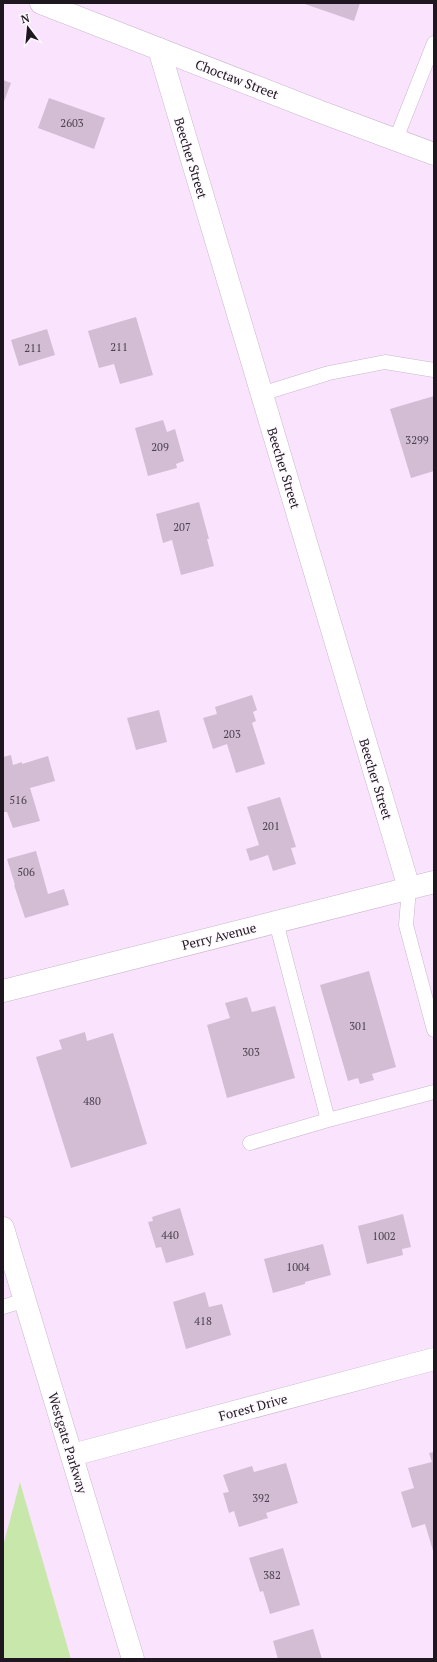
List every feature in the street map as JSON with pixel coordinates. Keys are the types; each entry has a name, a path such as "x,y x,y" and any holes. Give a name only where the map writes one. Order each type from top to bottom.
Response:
{"street":[{"name":"Choctaw Street","path":"41,3 434,154"},
{"name":"Beecher Street","path":"159,48 409,888"},
{"name":"Perry Avenue","path":"3,991 434,882"},
{"name":"Westgate Parkway","path":"3,1228 133,1659"},
{"name":"Forest Drive","path":"72,1455 434,1359"}],"lane":[{"path":"396,140 434,43"},
{"path":"261,394 329,373 385,362 434,370"},
{"path":"409,888 406,925 434,1030"},
{"path":"276,922 328,1120"},
{"path":"250,1143 328,1120 434,1092"},
{"path":"3,1307 25,1300"}],"green space":[{"path":"20,1482 71,1659 3,1659 3,1546"}],"building":[{"path":"302,3 360,3 354,21"},
{"path":"3,80 11,83 3,104"},
{"path":"49,98 105,118 94,149 38,128"},
{"path":"136,317 153,375 120,384 114,364 99,368 88,331"},
{"path":"47,329 55,355 19,366 11,340"},
{"path":"434,396 434,471 411,478 390,409"},
{"path":"163,420 167,432 175,429 184,461 176,464 177,468 148,476 135,428"},
{"path":"199,502 209,539 207,539 214,566 181,575 172,540 163,543 156,514"},
{"path":"252,695 257,710 253,712 256,721 252,723 265,764 236,773 227,744 213,749 203,718 217,714 215,707"},
{"path":"159,710 167,742 136,750 127,718"},
{"path":"11,755 13,765 22,762 22,764 48,756 55,781 30,788 40,821 13,828 7,812 3,812 3,757"},
{"path":"280,797 296,847 291,848 296,864 273,871 268,855 250,861 246,849 259,845 247,807"},
{"path":"36,851 48,894 64,889 69,905 25,918 7,859"},
{"path":"369,971 396,1067 372,1074 374,1080 360,1084 358,1078 348,1081 320,985"},
{"path":"247,997 252,1012 275,1006 295,1078 227,1098 207,1025 230,1018 225,1003"},
{"path":"85,1032 87,1041 113,1033 147,1144 71,1168 36,1057 62,1049 59,1040"},
{"path":"180,1208 194,1255 166,1263 161,1247 156,1248 148,1222 153,1221 152,1217"},
{"path":"403,1214 411,1247 402,1249 403,1255 367,1264 358,1226"},
{"path":"323,1244 331,1275 273,1293 264,1259"},
{"path":"205,1292 209,1307 222,1304 231,1335 186,1349 173,1302"},
{"path":"434,1452 434,1554 425,1524 412,1528 401,1492 414,1488 408,1468 432,1462 429,1453"},
{"path":"286,1463 298,1503 266,1513 268,1518 239,1527 234,1511 229,1513 223,1493 229,1492 223,1475 252,1466 254,1472"},
{"path":"283,1548 300,1605 270,1614 263,1591 260,1592 249,1558"},
{"path":"313,1629 322,1659 278,1659 273,1641"}]}
